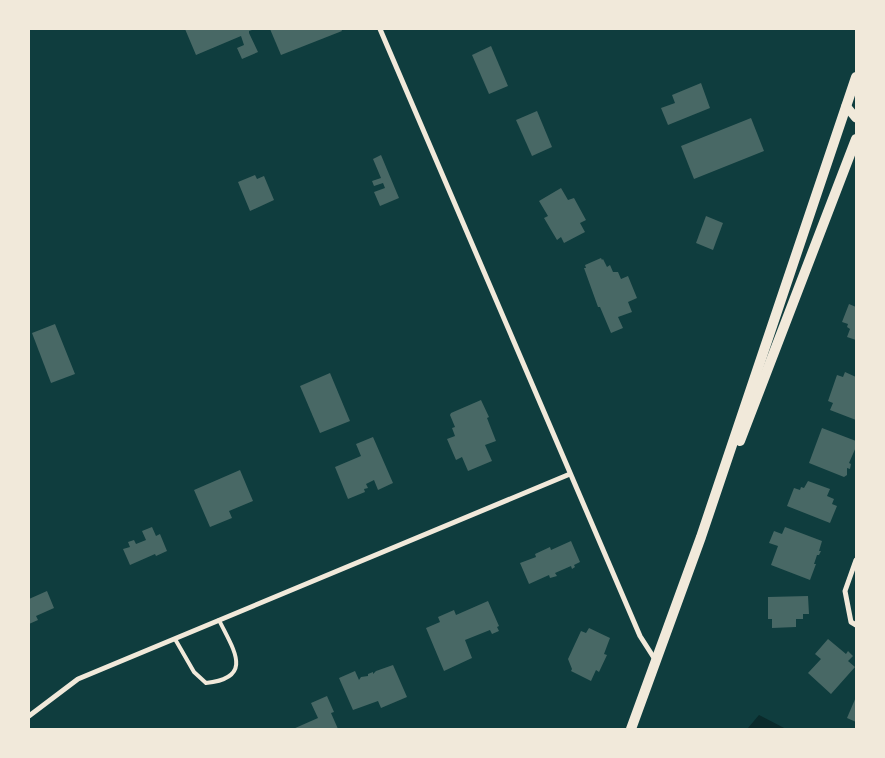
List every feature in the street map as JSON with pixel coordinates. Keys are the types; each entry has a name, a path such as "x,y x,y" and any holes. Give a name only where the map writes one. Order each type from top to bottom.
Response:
{"main road":[{"path":"631,729 702,537 851,106 856,77"},
{"path":"702,537 856,140"}],"street":[{"path":"380,29 640,636 657,661"},
{"path":"851,106 856,118"},
{"path":"29,716 78,679 570,474"},
{"path":"856,560 845,591 851,622 856,625"}],"lane":[{"path":"175,639 194,672 206,683 221,682 235,672 237,665 235,654 219,620"}],"water":[{"path":"759,715 786,729 749,729"}],"building":[{"path":"185,29 255,29 249,31 249,33 258,52 242,59 237,48 244,45 241,36 196,55"},
{"path":"270,29 341,29 342,31 281,55"},
{"path":"491,46 508,86 489,94 472,55"},
{"path":"701,83 710,108 668,125 661,108 675,103 672,95"},
{"path":"537,111 552,147 532,156 516,120"},
{"path":"751,118 764,151 694,179 681,146"},
{"path":"381,155 399,198 380,206 374,192 385,188 383,183 374,186 372,181 381,178 373,159"},
{"path":"255,175 257,179 264,176 274,200 250,211 238,182"},
{"path":"561,188 568,200 574,198 586,220 580,223 585,232 564,243 561,237 557,240 544,218 548,216 539,201"},
{"path":"706,216 723,223 713,250 696,243"},
{"path":"601,258 607,267 610,265 613,272 618,272 621,279 628,276 637,298 628,302 632,312 618,317 623,328 611,333 600,307 598,307 584,268 586,268 585,265"},
{"path":"849,304 856,307 856,340 847,337 850,329 847,327 848,324 842,322"},
{"path":"55,324 75,374 51,383 32,333"},
{"path":"845,372 856,377 856,420 830,410 833,403 828,401 837,375 843,377"},
{"path":"330,373 350,421 320,433 300,386"},
{"path":"481,400 489,417 487,418 496,441 485,445 492,461 468,471 462,457 456,460 447,439 455,436 452,428 455,427 450,415"},
{"path":"822,428 856,441 856,447 849,463 851,464 850,469 847,468 847,475 844,477 809,463"},
{"path":"373,437 393,483 378,490 374,480 366,484 368,488 364,489 365,492 348,499 335,467 361,456 356,444"},
{"path":"240,470 253,501 229,511 232,518 210,527 194,490"},
{"path":"808,481 830,489 827,496 834,499 832,504 837,506 830,523 787,506 794,488 800,490 801,487 804,488"},
{"path":"152,527 156,536 160,534 167,551 130,565 123,549 130,547 128,542 134,540 136,544 146,540 142,531"},
{"path":"785,527 822,541 819,551 821,551 817,555 810,580 771,565 778,546 769,543 774,531 782,534"},
{"path":"571,541 580,562 574,565 575,567 572,569 571,566 555,573 557,576 550,578 549,575 529,584 520,563 536,557 535,554 550,547 551,550"},
{"path":"47,591 54,608 36,616 38,620 29,624 29,599"},
{"path":"808,596 809,614 803,614 803,619 796,619 796,627 772,628 772,619 768,619 768,597"},
{"path":"488,601 499,626 497,627 499,631 492,634 490,630 465,640 472,658 444,671 426,628 440,622 438,617 454,610 456,615"},
{"path":"589,628 610,638 604,654 607,655 599,672 596,670 591,681 571,671 568,659 581,631 586,633"},
{"path":"828,639 846,654 848,651 853,656 848,661 855,667 831,694 808,673 821,659 815,654"},
{"path":"393,665 407,697 381,708 378,701 353,710 339,678 355,671 359,680 361,677 368,676 368,674 373,672 373,674 376,671"},
{"path":"327,696 334,712 331,713 338,729 293,729 318,718 311,703"},
{"path":"856,697 856,722 847,718"}]}
